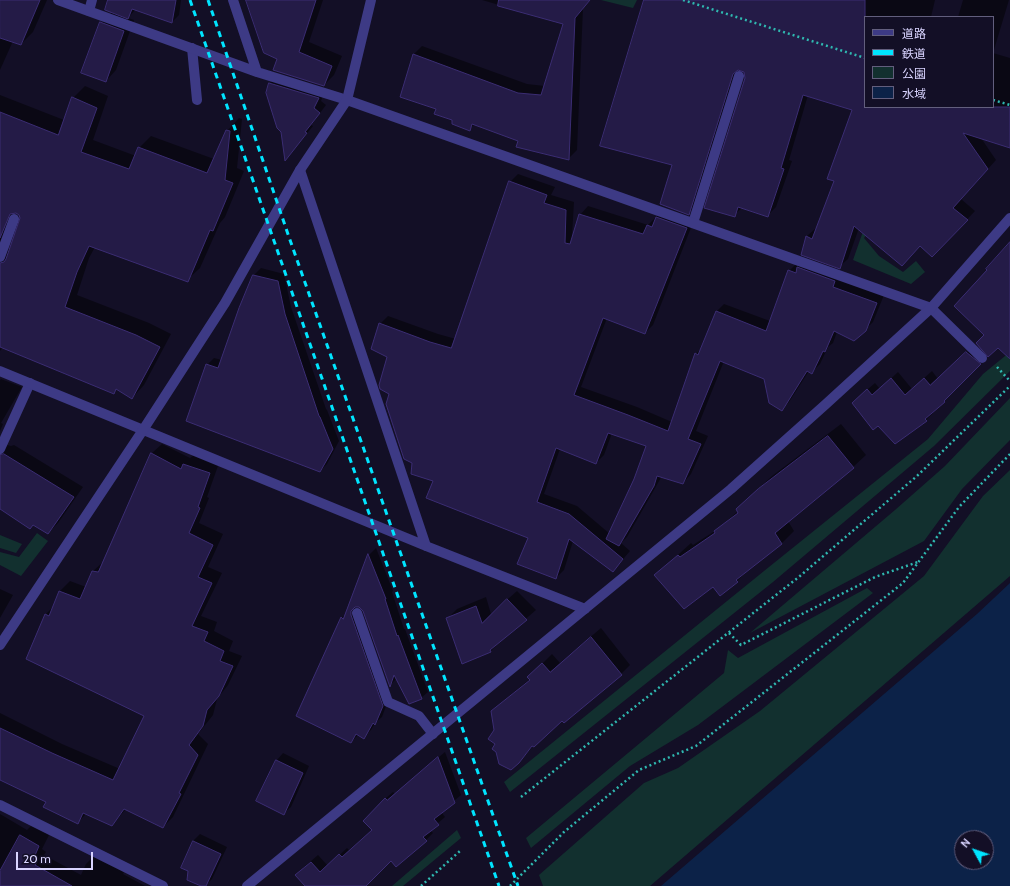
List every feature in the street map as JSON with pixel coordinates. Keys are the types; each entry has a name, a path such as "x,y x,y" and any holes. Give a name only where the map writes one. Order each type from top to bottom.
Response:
{"street":[{"path":"58,0 257,72 347,100 930,308 982,358"},
{"path":"89,11 92,0"},
{"path":"232,0 257,72"},
{"path":"0,645 143,430 225,303 300,170 347,100 371,0"},
{"path":"192,48 197,100"},
{"path":"692,223 739,76"},
{"path":"300,170 426,546"},
{"path":"247,886 731,489 930,308 1010,218"},
{"path":"0,257 14,219"},
{"path":"0,371 426,546 585,609"},
{"path":"0,449 30,383"},
{"path":"357,613 388,702 419,716 433,734"},
{"path":"0,805 164,886"}],"path":[{"path":"683,0 864,58"},
{"path":"994,100 1010,105"},
{"path":"994,364 1010,382"},
{"path":"521,797 800,576 917,476 1010,386"},
{"path":"510,886 564,832 639,770 696,746 903,583 959,507 1010,454"},
{"path":"729,633 741,645 875,577 918,562"},
{"path":"421,886 460,851"}],"green space":[{"path":"601,0 637,0 633,8"},
{"path":"868,217 875,223 864,238 879,256 903,272 916,261 925,272 911,284 853,260"},
{"path":"1010,352 1010,371 934,446 773,582 510,792 504,782 928,439 983,374"},
{"path":"1010,398 1010,440 962,489 924,541 750,633 945,466"},
{"path":"1010,470 1010,576 650,886 543,886 539,875 644,783 678,768 760,711 924,576 983,496"},
{"path":"37,533 48,541 21,576 0,565 0,552 19,557"},
{"path":"0,535 22,544 16,553 0,548"},
{"path":"867,588 873,593 698,725 630,766 531,848 526,838 724,673 728,650 738,658"},
{"path":"457,830 461,838 403,886 392,886"}],"water":[{"path":"1010,583 1010,886 661,886 977,614"}],"building":[{"path":"0,0 40,0 21,45 0,38"},
{"path":"108,0 176,0 172,23 132,9 128,19 105,10"},
{"path":"246,0 316,0 299,52 332,66 324,86 273,70 277,59 264,53"},
{"path":"499,0 590,0 575,18 569,160 516,147 518,141 472,124 470,131 452,124 452,120 434,114 436,109 400,97 413,54 518,93 541,95 563,24 498,6"},
{"path":"644,0 865,0 864,108 1010,107 1010,148 963,133 988,169 953,208 968,220 932,257 920,246 902,266 854,226 840,269 801,255 806,236 812,239 834,181 827,179 852,110 803,95 781,168 784,169 768,217 738,207 735,217 704,208 745,78 744,72 738,70 733,74 689,215 660,204 672,165 600,146"},
{"path":"100,22 124,31 106,82 81,73"},
{"path":"269,83 319,98 314,108 320,113 305,132 307,133 285,161 281,132 277,128 266,93"},
{"path":"72,97 97,108 81,152 129,169 138,147 207,173 226,130 230,131 225,180 233,183 213,231 210,230 188,282 89,246 77,272 65,307 136,335 160,347 132,399 116,389 114,394 0,347 0,263 4,262 6,259 20,218 16,213 10,214 0,238 0,112 58,135"},
{"path":"509,181 547,195 544,203 566,210 565,243 570,244 579,214 643,234 647,225 652,227 656,217 687,228 645,334 603,318 574,395 668,431 695,353 698,355 716,311 766,331 788,270 796,273 797,267 835,281 833,287 877,303 866,331 854,341 834,331 825,352 823,351 812,374 807,371 782,411 769,403 764,379 720,361 688,439 701,444 683,484 657,476 654,486 619,546 606,539 634,479 646,446 608,433 596,464 556,448 537,502 569,514 623,559 613,572 569,539 556,579 517,564 528,538 426,498 433,481 411,474 412,463 404,459 386,404 389,394 380,389 379,385 387,357 371,349 379,323 430,342 451,348"},
{"path":"1010,242 1010,359 998,348 988,357 976,343 984,335 954,306"},
{"path":"253,275 278,281 285,314 319,416 333,449 320,472 186,421 206,364 218,368 239,308"},
{"path":"966,352 981,364 944,401 945,402 925,419 927,421 895,444 878,426 873,430 852,403 867,389 872,395 891,378 905,395 924,378 930,385"},
{"path":"828,436 854,468 775,533 782,544 736,580 738,582 720,596 713,587 684,609 654,575 678,555 680,557 715,533 714,531 738,513 736,509 758,489"},
{"path":"151,453 181,469 183,464 210,473 198,507 200,508 189,533 213,545 198,577 212,583 192,626 208,632 204,641 224,651 220,661 233,666 219,696 207,710 203,726 189,745 198,755 179,793 181,794 163,828 124,809 112,826 83,813 78,824 43,807 46,802 0,780 0,728 113,780 144,716 26,659 45,614 49,616 59,591 80,599 92,571 98,572"},
{"path":"4,454 74,497 48,534 33,525 30,529 0,509 0,455"},
{"path":"368,554 386,599 397,636 398,635 422,699 409,704 394,675 390,687 363,611 359,607 355,607 351,611 351,615 383,706 375,725 373,723 364,739 356,734 351,743 296,716 341,617 343,619"},
{"path":"507,599 527,620 490,650 491,652 462,664 446,618 476,606 482,623"},
{"path":"591,637 622,675 564,723 562,721 534,747 532,746 519,763 511,770 499,764 496,752 492,749 495,744 488,739 494,730 491,711 530,680 527,677 542,663 550,672"},
{"path":"438,757 455,803 434,819 439,825 423,837 427,841 396,867 391,861 366,886 305,886 295,875 311,862 320,872 339,854 342,857 372,830 363,821 385,798 387,800"},
{"path":"276,760 303,773 284,815 256,801"},
{"path":"20,835 39,846 33,860 37,862 35,865 72,886 0,886 0,871"},
{"path":"193,841 221,854 206,886 201,886 187,880 188,871 181,868"}],"railway":[{"path":"190,0 499,886"},
{"path":"208,0 290,240 518,886"}]}
